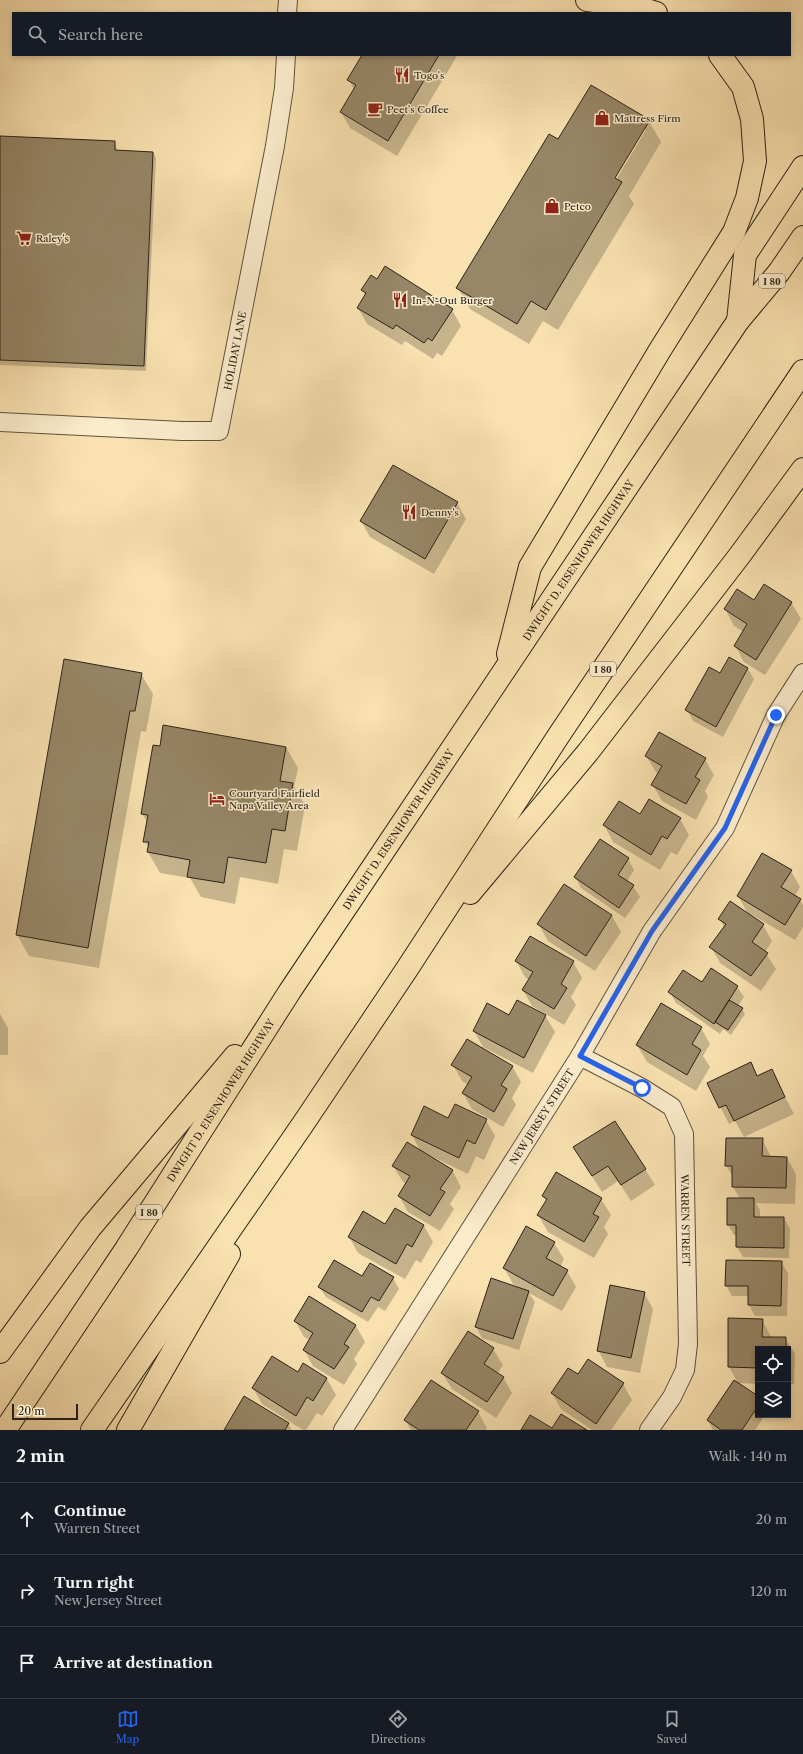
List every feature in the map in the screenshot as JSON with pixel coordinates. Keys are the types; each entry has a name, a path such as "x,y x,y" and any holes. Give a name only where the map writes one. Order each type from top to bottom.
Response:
{"highway":[{"path":"587,0 634,6 653,12"},
{"path":"504,669 530,567 660,350 734,232 747,198 755,161 752,119 743,87 721,56"},
{"path":"738,322 745,255 803,166"},
{"name":"DWIGHT D. EISENHOWER HIGHWAY","path":"5,1430 126,1249 290,991 504,669 738,322 779,272 803,237"},
{"name":"I 80","path":"92,1430 303,1124 559,735 803,370"},
{"path":"406,969 588,752 740,555 803,469"},
{"path":"0,1352 90,1228 290,991"},
{"path":"128,1430 303,1124"}],"street":[{"path":"287,12 288,0"},
{"name":"HOLIDAY LANE","path":"0,422 182,432 219,431 275,146 284,88 286,56"},
{"name":"NEW JERSEY STREET","path":"343,1430 580,1056 652,931 725,828 776,715 803,673"},
{"name":"WARREN STREET","path":"580,1056 642,1088 672,1107 684,1134 688,1344 685,1370 672,1397 649,1430"}],"building":[{"path":"361,56 438,56 388,141 340,112 356,85 347,80"},
{"path":"591,85 650,120 615,178 622,182 546,310 531,301 517,324 456,288 549,134 558,139"},
{"path":"0,136 115,141 115,150 153,152 144,366 0,360"},
{"name":"In-N-Out Burger","path":"385,266 453,309 432,341 428,338 424,343 396,325 393,329 357,308 366,293 361,290 371,275 377,279"},
{"name":"Denny's","path":"393,465 458,502 425,559 360,521"},
{"path":"764,584 792,602 756,660 734,646 747,624 724,609 737,589 754,600"},
{"path":"729,657 748,668 716,727 685,710 709,667 720,673"},
{"path":"64,659 142,673 135,711 130,711 88,948 16,935"},
{"name":"Courtyard Fairfield Napa Valley Area","path":"163,725 286,747 280,781 293,783 285,831 272,829 266,863 228,857 224,883 187,877 190,860 147,852 149,842 143,842 148,815 141,814 153,745 160,746"},
{"path":"659,732 706,758 695,777 700,780 686,804 651,785 662,766 645,756"},
{"path":"649,799 681,818 667,839 662,836 651,855 603,825 619,801 640,814"},
{"path":"600,839 629,858 618,875 634,885 619,908 574,877"},
{"path":"762,853 792,870 781,887 801,899 785,925 737,896"},
{"path":"564,884 612,915 586,956 537,924"},
{"path":"730,901 764,924 752,942 768,953 751,976 709,947 726,924 718,919"},
{"path":"530,936 574,961 561,984 567,988 554,1009 522,990 533,972 515,961"},
{"path":"711,968 738,986 714,1024 668,992 683,970 702,982"},
{"path":"517,1000 546,1015 524,1058 473,1031 487,1003 509,1015"},
{"path":"729,1000 743,1008 728,1030 715,1022"},
{"path":"661,1003 702,1027 692,1044 701,1050 687,1075 636,1045"},
{"path":"467,1039 513,1066 501,1085 507,1089 494,1112 462,1093 472,1077 451,1065"},
{"path":"751,1062 757,1076 772,1069 785,1097 734,1121 726,1105 719,1108 707,1083"},
{"path":"455,1104 487,1119 475,1144 467,1140 459,1158 411,1135 424,1106 448,1118"},
{"path":"615,1121 646,1169 621,1185 608,1166 592,1176 573,1147"},
{"path":"726,1138 763,1138 762,1156 787,1157 786,1188 732,1187 732,1166 725,1166"},
{"path":"407,1142 453,1170 440,1189 445,1192 430,1216 398,1196 410,1176 392,1166"},
{"path":"556,1172 602,1198 593,1214 599,1217 584,1242 537,1215 547,1199 542,1196"},
{"path":"727,1198 754,1198 754,1217 784,1217 784,1248 736,1247 736,1225 727,1225"},
{"path":"395,1208 424,1225 412,1247 407,1244 396,1264 348,1237 363,1211 385,1224"},
{"path":"526,1226 555,1242 546,1258 568,1270 553,1296 503,1268"},
{"path":"334,1260 362,1276 370,1263 394,1277 379,1301 371,1297 362,1312 318,1287"},
{"path":"726,1260 782,1261 781,1306 748,1305 748,1286 725,1286"},
{"path":"491,1278 529,1291 513,1339 475,1327"},
{"path":"610,1285 645,1292 631,1358 597,1351"},
{"path":"309,1296 356,1325 344,1344 349,1347 334,1369 303,1350 313,1333 294,1321"},
{"path":"728,1318 763,1319 762,1337 786,1337 786,1346 755,1346 755,1368 728,1367"},
{"path":"468,1331 494,1348 484,1364 504,1377 487,1402 441,1373"},
{"path":"272,1356 298,1372 303,1363 327,1378 313,1401 307,1397 296,1416 252,1388"},
{"path":"588,1359 624,1383 596,1424 551,1393 568,1368 578,1374"},
{"path":"431,1380 479,1411 466,1430 419,1430 404,1420"},
{"path":"734,1380 755,1394 755,1410 742,1430 721,1430 707,1420"},
{"path":"244,1396 289,1423 285,1430 224,1430"},
{"path":"561,1414 587,1430 521,1430 530,1415 552,1428"}],"place":[{"name":"Togo's","path":"402,75"},
{"name":"Peet's Coffee","path":"375,109"},
{"name":"Mattress Firm","path":"602,118"},
{"name":"Petco","path":"552,206"},
{"name":"Raley's","path":"24,238"},
{"name":"In-N-Out Burger","path":"400,300"},
{"name":"Denny's","path":"409,512"},
{"name":"Courtyard Fairfield Napa Valley Area","path":"217,799"}],"route":[{"path":"642,1088 580,1056 652,931 725,828 776,715"}]}
